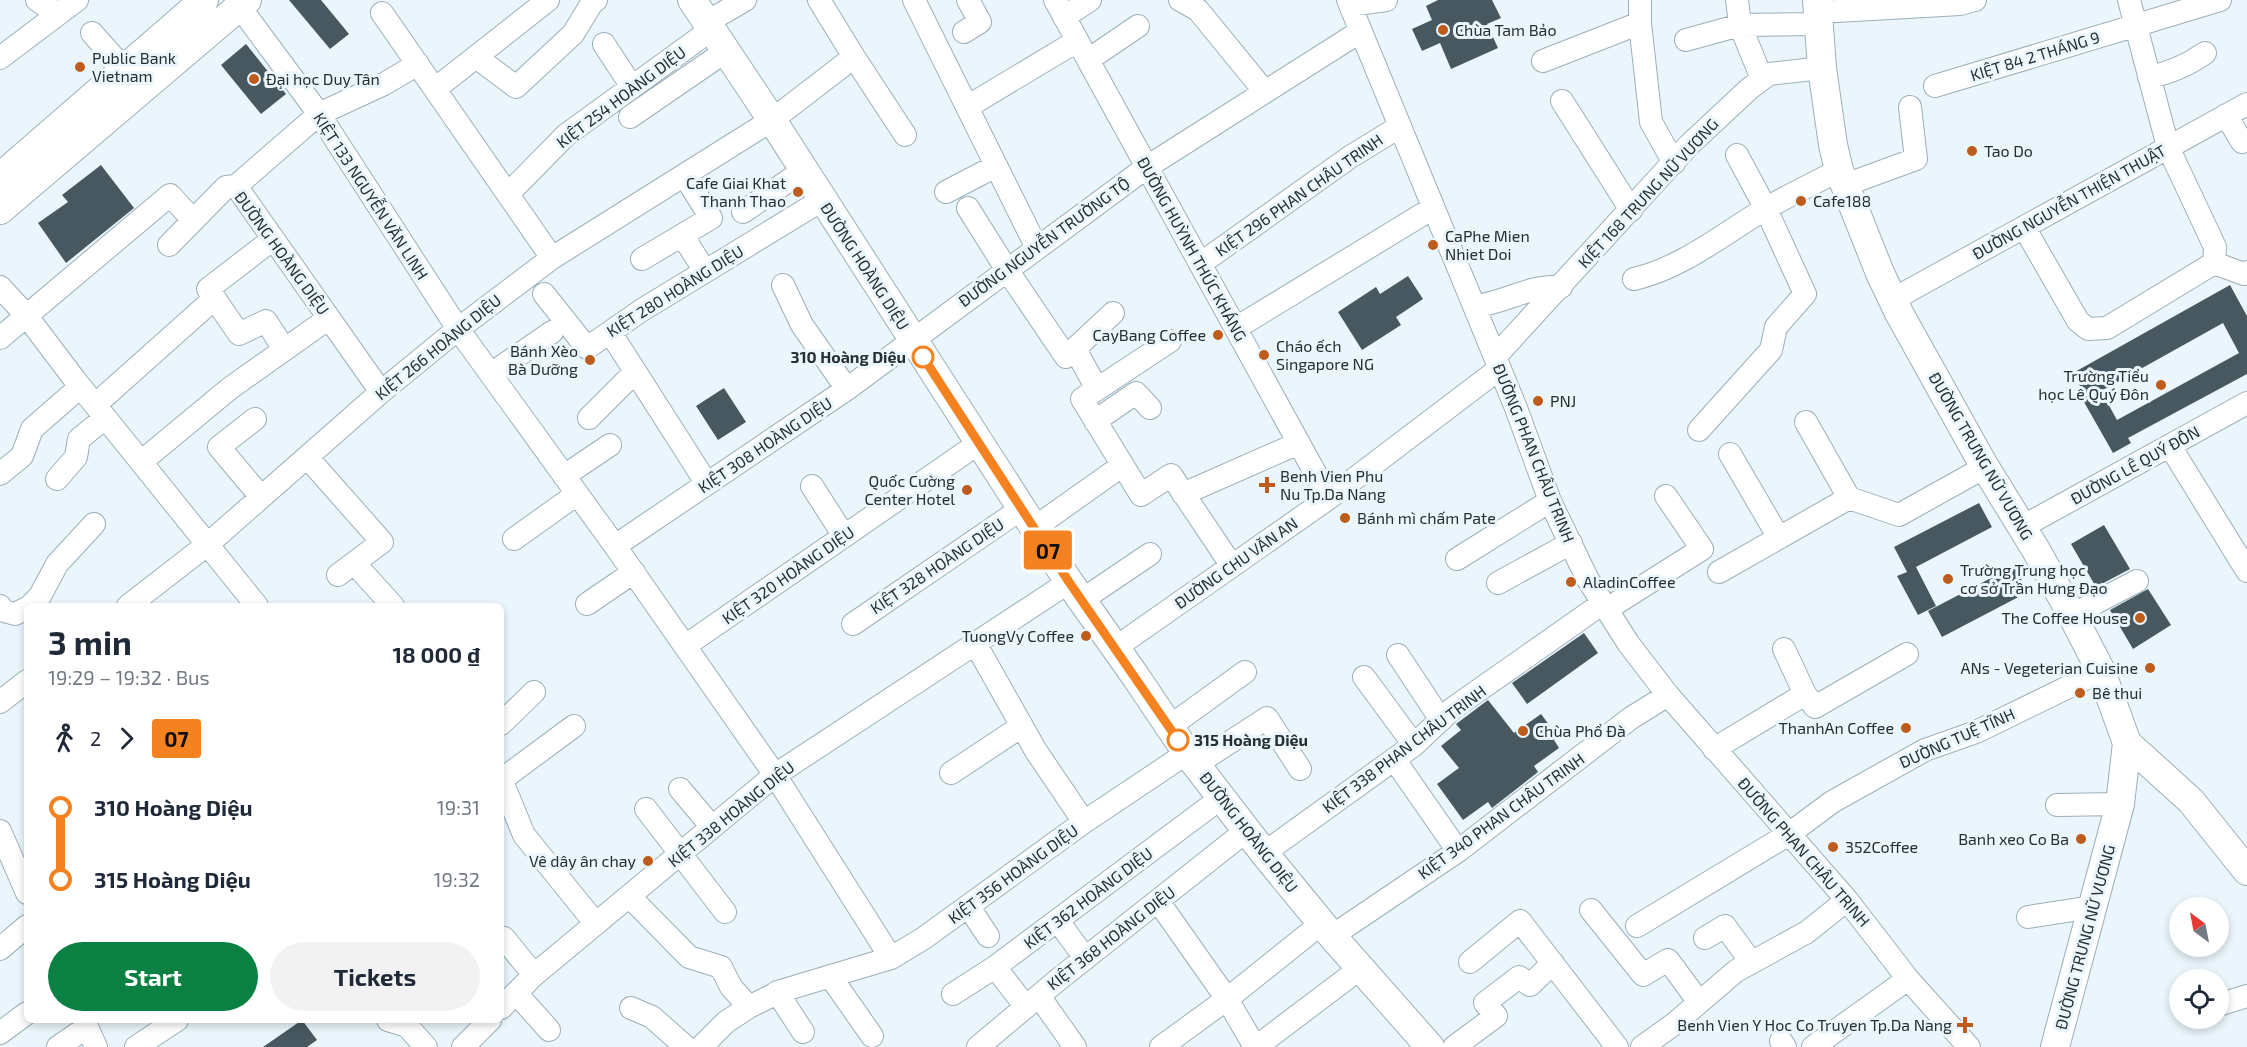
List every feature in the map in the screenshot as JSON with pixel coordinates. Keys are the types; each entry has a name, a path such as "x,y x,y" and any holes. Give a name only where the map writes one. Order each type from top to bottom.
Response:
{"main road":[{"path":"0,177 204,0"},
{"path":"0,210 243,3"},
{"name":"ĐƯỜNG TRƯNG NỮ VƯƠNG","path":"1818,12 1822,68 1833,144 1842,177 1892,300 1985,467 2072,615 2101,671 2127,743 2121,804 2055,1047"},
{"name":"ĐƯỜNG HOÀNG DIỆU","path":"709,25 1075,591 1191,759 1264,854 1430,1047"},
{"path":"2127,743 2191,801 2247,871"}],"street":[{"path":"37,0 58,14"},
{"path":"0,58 77,0"},
{"path":"435,89 548,0"},
{"path":"476,57 516,87 573,34 596,0"},
{"path":"630,117 709,25 745,0"},
{"path":"819,0 906,135"},
{"path":"914,0 1036,248"},
{"path":"964,32 980,21 968,0"},
{"path":"1059,8 1090,0"},
{"path":"1180,0 1198,10 1265,92"},
{"path":"1349,2 1386,0"},
{"path":"1640,0 1640,23 1651,122 1674,163"},
{"path":"1737,0 1740,25 1762,79"},
{"path":"1686,40 1740,25 1818,12 1960,4 1975,0"},
{"path":"2129,0 2168,147 2215,247 2214,263"},
{"name":"KIỆT 84 2 THÁNG 9","path":"1935,86 2220,0"},
{"name":"ĐƯỜNG PHAN CHÂU TRINH","path":"1349,2 1516,408 1550,501 1587,578 1628,643 1668,695 1847,900 1908,979 1969,1047"},
{"name":"KIỆT 133 NGUYỄN VĂN LINH","path":"243,3 319,114 458,329 634,572 775,775 891,958"},
{"name":"ĐƯỜNG HUỲNH THÚC KHÁNG","path":"1059,8 1329,498"},
{"path":"382,13 552,258"},
{"path":"1543,61 1640,23"},
{"name":"KIỆT 254 HOÀNG DIỆU","path":"508,194 566,135 632,87 709,25"},
{"path":"967,107 1138,26"},
{"name":"ĐƯỜNG NGUYỄN TRƯỜNG TỘ","path":"912,340 1147,167 1361,32"},
{"path":"92,33 124,69"},
{"path":"604,44 632,87"},
{"path":"2149,76 2175,70 2192,63 2205,53"},
{"name":"KIỆT 266 HOÀNG DIỆU","path":"132,603 208,544 381,392 458,329 552,258 772,120 854,57"},
{"path":"236,186 319,114 384,84 418,64"},
{"name":"KIỆT 168 TRƯNG NỮ VƯƠNG","path":"1497,363 1560,287 1674,163 1732,105 1769,74 1822,68"},
{"path":"1562,101 1631,210"},
{"path":"1634,279 1686,258 1766,209 1842,177 1916,159 1910,107"},
{"path":"2235,110 2244,139"},
{"name":"ĐƯỜNG NGUYỄN THIỆN THUẬT","path":"1892,300 2235,110"},
{"name":"KIỆT 296 PHAN CHÂU TRINH","path":"1200,264 1350,158 1399,127"},
{"path":"1699,430 1771,350 1776,327 1805,294 1766,209 1737,155"},
{"path":"946,192 996,166"},
{"path":"744,212 804,170"},
{"path":"642,260 711,218 684,175"},
{"name":"ĐƯỜNG HOÀNG DIỆU","path":"168,246 192,219 226,187 236,186 381,392"},
{"path":"0,338 170,195 192,219"},
{"name":"KIỆT 280 HOÀNG DIỆU","path":"544,294 587,348 642,310 822,200"},
{"path":"968,208 1066,357 1113,313"},
{"path":"1236,328 1433,208"},
{"path":"2024,227 2078,321 2088,329 2107,328 2214,263"},
{"path":"682,235 705,271"},
{"path":"273,239 208,289 239,334 266,321 284,349"},
{"path":"2214,263 2244,274 2247,272"},
{"path":"783,285 802,326 847,389"},
{"path":"0,287 26,315 80,387 255,603"},
{"path":"1474,306 1503,301 1541,287 1560,287"},
{"path":"57,479 76,457 79,439 100,412 215,298"},
{"path":"141,462 229,390 329,318"},
{"path":"491,374 552,332"},
{"path":"610,332 707,484"},
{"name":"KIỆT 308 HOÀNG DIỆU","path":"615,546 847,389 912,340"},
{"path":"1170,341 1082,399 1141,495 1171,475 1232,566"},
{"path":"1075,349 1097,389"},
{"name":"ĐƯỜNG CHU VĂN AN","path":"1115,648 1329,498 1497,363"},
{"path":"589,418 635,372"},
{"path":"0,474 22,456 32,429 80,387"},
{"path":"1095,421 1136,393 1150,408"},
{"name":"ĐƯỜNG LÊ QUÝ ĐÔN","path":"2022,527 2247,403"},
{"path":"255,419 219,447 261,497"},
{"path":"1806,422 1849,498 1899,515 1985,467"},
{"name":"KIỆT 320 HOÀNG DIỆU","path":"685,646 979,443"},
{"path":"1183,494 1299,443"},
{"path":"564,476 610,445"},
{"path":"2170,446 2241,548 2247,571"},
{"path":"1730,454 1779,538"},
{"path":"307,457 382,542 346,569 389,603"},
{"name":"KIỆT 328 HOÀNG DIỆU","path":"853,624 1028,518 1123,465"},
{"path":"812,486 844,536"},
{"path":"514,539 578,494"},
{"name":"KIỆT 338 PHAN CHÂU TRINH","path":"1264,854 1414,745 1452,709 1605,606 1702,549 1666,496"},
{"path":"1719,572 1849,498"},
{"path":"1457,559 1550,501"},
{"path":"37,603 57,564 94,524"},
{"path":"1498,583 1571,543"},
{"name":"KIỆT 338 HOÀNG DIỆU","path":"504,1004 534,975 775,775 975,643 1150,554"},
{"path":"587,604 634,572"},
{"path":"2072,615 2137,581"},
{"path":"0,606 4,611 15,614 24,610"},
{"path":"975,643 1036,751 1084,822"},
{"path":"1784,649 1805,694 1815,707 1907,654"},
{"path":"1398,655 1442,720"},
{"name":"ĐƯỜNG TUỆ TĨNH","path":"1637,926 1789,834 1832,802 1925,750 1977,732 2101,671"},
{"path":"1169,727 1245,672"},
{"path":"1364,676 1414,745"},
{"path":"0,702 24,683"},
{"path":"504,721 534,692"},
{"path":"1714,749 1805,694"},
{"name":"KIỆT 340 PHAN CHÂU TRINH","path":"1161,1047 1327,929 1458,851 1631,718 1668,695"},
{"name":"KIỆT 356 HOÀNG DIỆU","path":"701,1047 726,1022 777,992 891,958 924,938 1084,822 1191,759 1267,718 1300,769"},
{"path":"504,777 573,726"},
{"path":"951,773 1022,726"},
{"path":"1394,759 1458,851"},
{"path":"680,789 712,827"},
{"name":"KIỆT 362 HOÀNG DIỆU","path":"953,994 995,968 1221,798"},
{"path":"2057,805 2121,804"},
{"path":"646,809 725,912"},
{"path":"506,811 596,924"},
{"name":"KIỆT 368 HOÀNG DIỆU","path":"978,1047 1085,958 1246,831"},
{"path":"1,837 24,887"},
{"path":"629,896 689,957 721,967 731,987 749,1007"},
{"path":"1647,1045 1736,970 1807,932 1847,900"},
{"path":"1158,901 1227,999 1255,1047 1362,968"},
{"path":"968,906 988,936"},
{"path":"2028,917 2092,908"},
{"path":"1591,910 1643,975 1668,960 1699,1002"},
{"path":"1058,921 1085,958"},
{"path":"1470,962 1520,921 1617,1047"},
{"path":"1705,938 1725,926 1751,962"},
{"path":"0,949 24,929"},
{"path":"504,938 534,975"},
{"path":"1454,1047 1496,1016 1485,1003 1519,977 1530,985 1553,963"},
{"path":"995,968 1032,1001 1075,1047"},
{"path":"830,975 872,1036"},
{"path":"1826,1043 1908,979"},
{"path":"777,992 803,1032"},
{"path":"2229,1002 2247,996"},
{"path":"631,1008 652,1017 686,1047"},
{"path":"0,1033 24,1015"},
{"path":"504,1016 549,1030"},
{"path":"136,1047 172,1023"},
{"path":"398,1023 407,1026 426,1047"},
{"name":"KIỆT 338 HOÀNG DIỆU","path":"463,1047 486,1023"},
{"path":"58,1047 89,1031"}],"building":[{"path":"289,0 321,0 349,34 330,49"},
{"path":"1438,0 1492,0 1501,18 1487,24 1498,48 1451,69 1440,43 1422,51 1412,29 1432,20 1426,6"},
{"name":"Đại học Duy Tân","path":"246,44 286,94 261,114 221,65"},
{"path":"101,165 134,208 66,263 38,223 68,202 62,195"},
{"path":"1408,276 1423,299 1396,317 1401,325 1362,350 1338,312 1376,287 1380,294"},
{"path":"2230,285 2247,316 2247,374 2128,438 2131,443 2113,453 2084,402 2087,399 2073,373","holes":["2223,323 2239,353 2117,420 2101,391"]},
{"path":"724,388 746,422 718,440 696,406"},
{"path":"1979,503 1992,527 1916,567 1936,606 1918,615 1897,576 1907,572 1894,547"},
{"path":"2104,525 2130,569 2096,587 2071,544"},
{"path":"2014,566 2028,592 1942,637 1928,611"},
{"name":"The Coffee House","path":"2148,589 2171,625 2133,649 2110,610"},
{"path":"1584,633 1598,653 1527,704 1512,683"},
{"path":"1488,700 1514,733 1541,714 1558,737 1554,740 1559,748 1534,766 1538,772 1492,808 1488,802 1463,820 1437,784 1459,768 1441,746 1461,730 1456,724"},
{"path":"298,1023 304,1023 317,1040 307,1047 263,1047"}],"bus line":[{"name":"07","path":"923,357 1069,582 1178,740"}],"place":[{"name":"Chùa Tam Bảo","path":"1443,30"},
{"name":"Public Bank Vietnam","path":"80,67"},
{"name":"Đại học Duy Tân","path":"254,79"},
{"name":"Tao Do","path":"1972,151"},
{"name":"Cafe Giai Khat Thanh Thao","path":"798,192"},
{"name":"Cafe188","path":"1801,201"},
{"name":"CaPhe Mien Nhiet Doi","path":"1433,245"},
{"name":"CayBang Coffee","path":"1218,335"},
{"name":"Cháo ếch Singapore NG","path":"1264,355"},
{"name":"310 Hoàng Diệu","path":"923,357"},
{"name":"Bánh Xèo Bà Dưỡng","path":"590,360"},
{"name":"Trường Tiểu học Lê Quý Đôn","path":"2161,385"},
{"name":"PNJ","path":"1538,401"},
{"name":"Benh Vien Phu Nu Tp.Da Nang","path":"1267,485"},
{"name":"Quốc Cường Center Hotel","path":"967,490"},
{"name":"Bánh mì chấm Pate","path":"1345,518"},
{"name":"Trường Trung học cơ sở Trần Hưng Đạo","path":"1948,579"},
{"name":"AladinCoffee","path":"1571,582"},
{"name":"The Coffee House","path":"2140,618"},
{"name":"TuongVy Coffee","path":"1086,636"},
{"name":"ANs - Vegeterian Cuisine","path":"2150,668"},
{"name":"Bê thui","path":"2080,693"},
{"name":"ThanhAn Coffee","path":"1906,728"},
{"name":"Chùa Phổ Đà","path":"1523,731"},
{"name":"315 Hoàng Diệu","path":"1178,740"},
{"name":"Banh xeo Co Ba","path":"2081,839"},
{"name":"352Coffee","path":"1833,847"},
{"name":"Vê dây ân chay","path":"648,861"},
{"name":"Benh Vien Y Hoc Co Truyen Tp.Da Nang","path":"1965,1025"}]}
